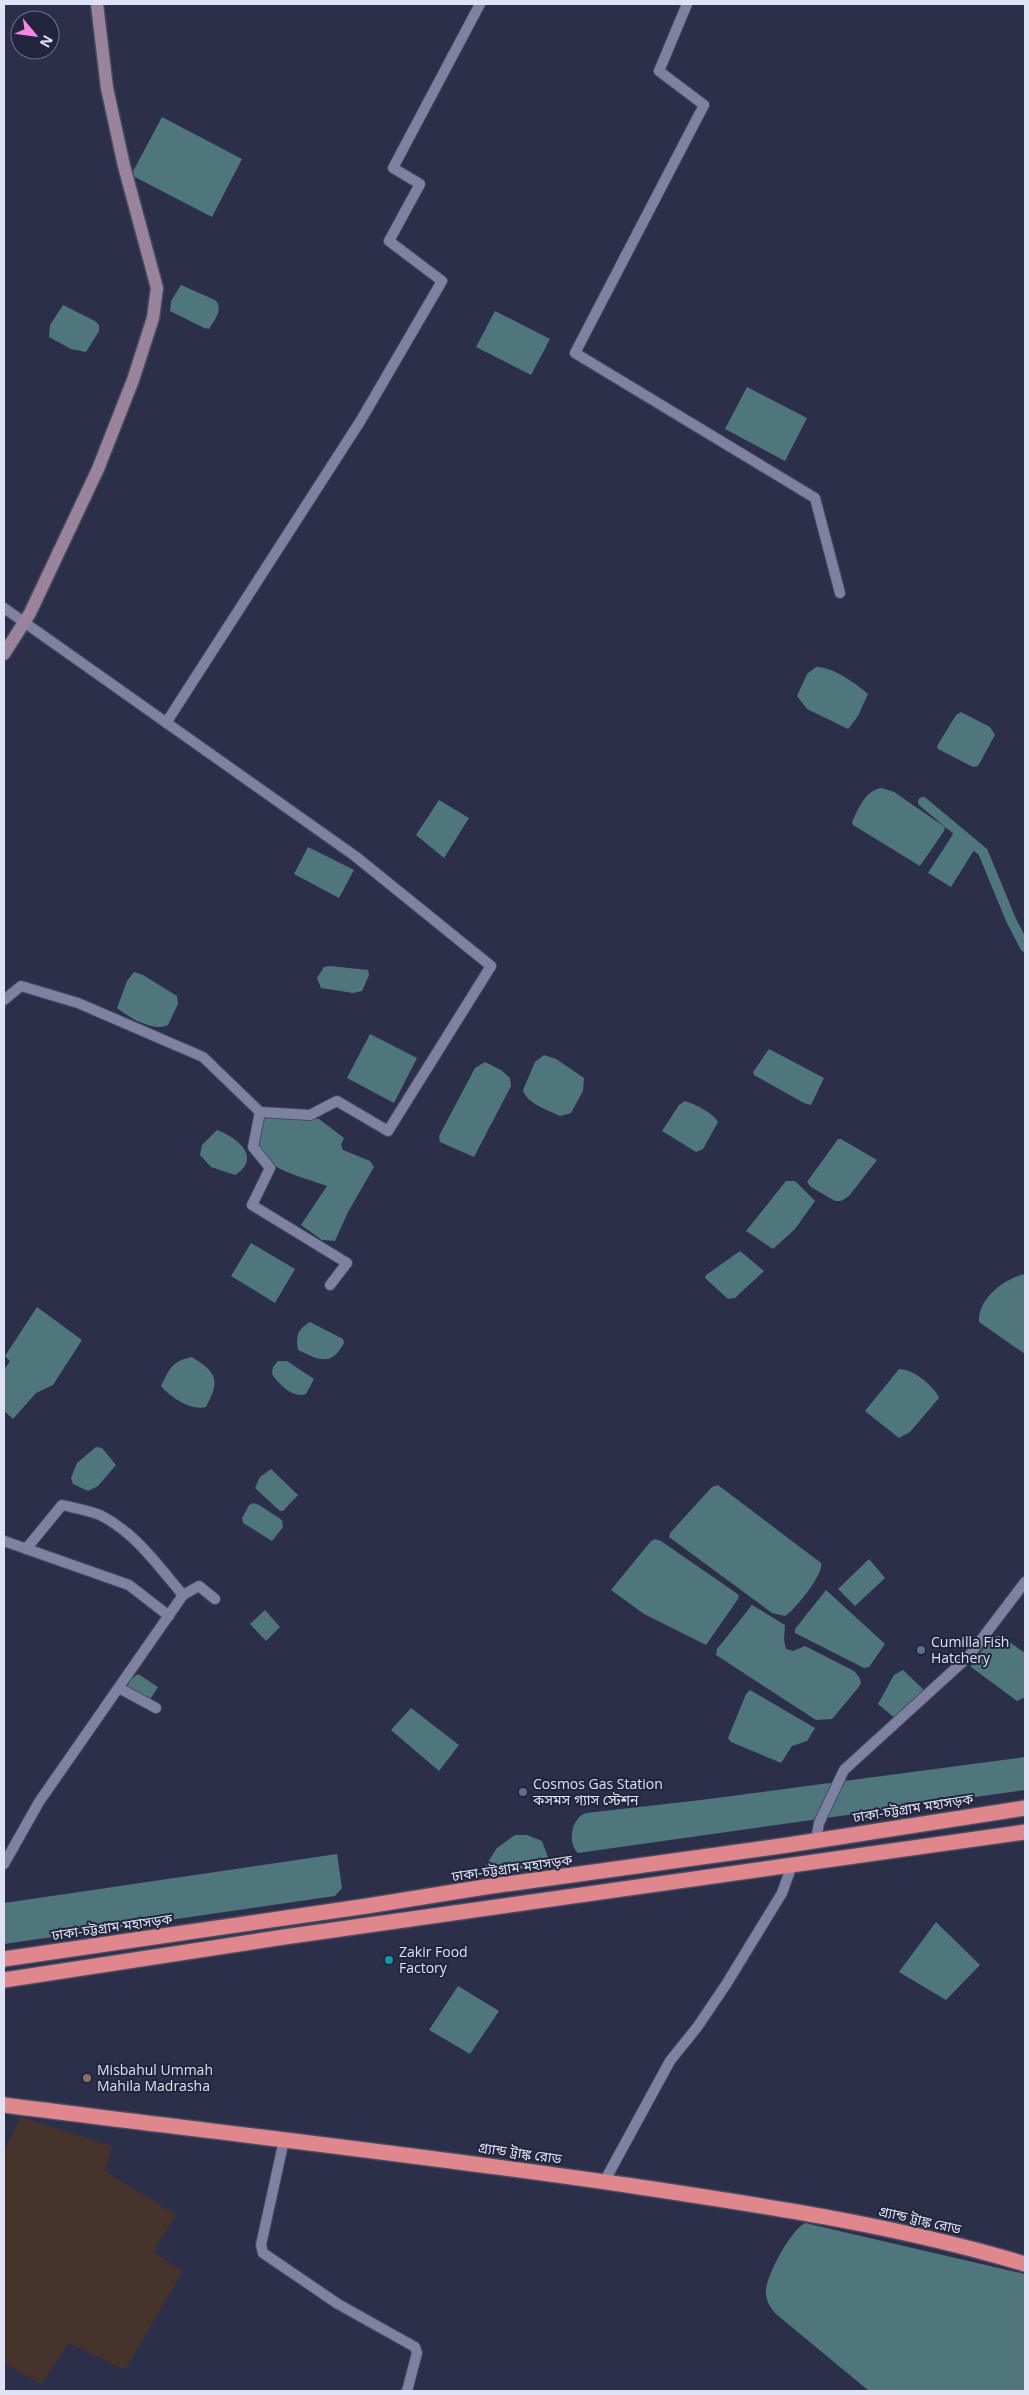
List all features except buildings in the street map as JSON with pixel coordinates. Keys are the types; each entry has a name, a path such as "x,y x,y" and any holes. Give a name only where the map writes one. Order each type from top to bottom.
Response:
{"highway":[{"name":"ঢাকা-চট্টগ্রাম মহাসড়ক","path":"4,1959 1025,1808"},
{"path":"4,1980 1025,1832"},
{"name":"গ্র্যান্ড ট্রাঙ্ক রোড","path":"4,2105 472,2162 773,2207 877,2226 977,2249 1025,2264"}],"main road":[{"path":"4,654 24,622 60,553 101,460 132,380 153,318 157,288 126,176 107,88 97,4"}],"street":[{"path":"166,723 361,420 442,281 390,241 420,184 393,168 480,4"},
{"path":"687,4 659,71 704,105 576,353 815,498 840,593"},
{"path":"4,608 355,856 491,966 388,1131 336,1101 310,1115 260,1112 203,1057 145,1030 78,1003 22,986 4,1000"},
{"path":"260,1112 253,1147 270,1168 252,1205 347,1263 330,1285"},
{"path":"26,1549 62,1505 89,1511 124,1530 155,1560 184,1596"},
{"path":"4,1541 129,1585 169,1616"},
{"path":"816,1840 819,1823 844,1770 968,1657 1025,1582"},
{"path":"4,1864 39,1802 184,1596 200,1586 215,1599"},
{"path":"119,1688 156,1708"},
{"path":"604,2182 670,2061 722,1990 782,1894 792,1865"},
{"path":"284,2140 261,2245 263,2253 338,2304 415,2347 417,2353 407,2391"}],"shaded area":[{"path":"162,117 242,159 212,217 131,175"},
{"path":"181,285 218,303 218,314 209,329 170,311 171,301"},
{"path":"63,305 95,321 99,325 99,331 86,352 71,349 49,337 50,325"},
{"path":"495,311 550,339 531,375 476,347"},
{"path":"747,387 807,418 785,461 725,429"},
{"path":"816,667 836,672 868,694 858,716 848,729 807,709 797,696 807,674"},
{"path":"961,712 990,727 995,735 978,766 973,767 938,749 937,746 956,715"},
{"path":"882,788 894,792 945,827 920,866 853,825 852,822 863,800 871,792"},
{"path":"439,800 469,818 444,858 416,835"},
{"path":"956,833 976,847 951,887 928,873 953,834"},
{"path":"308,847 354,870 339,898 294,874"},
{"path":"324,967 368,970 369,975 362,991 353,993 321,988 317,978"},
{"path":"134,972 143,975 177,996 178,1004 168,1025 156,1027 142,1023 117,1008 127,981"},
{"path":"370,1034 417,1058 394,1103 347,1078"},
{"path":"769,1049 824,1078 811,1105 754,1075 753,1072"},
{"path":"544,1055 556,1059 584,1078 583,1091 571,1113 560,1116 533,1103 525,1095 523,1090 535,1062"},
{"path":"485,1062 501,1070 510,1078 511,1086 474,1157 440,1142 439,1136 475,1068"},
{"path":"685,1101 708,1112 718,1122 703,1149 696,1152 662,1131 679,1105"},
{"path":"265,1116 319,1119 344,1138 341,1145 343,1150 370,1161 374,1167 348,1212 335,1241 322,1240 301,1225 327,1186 275,1166 266,1160 260,1152 258,1143"},
{"path":"217,1130 232,1137 244,1148 247,1155 247,1161 243,1168 235,1175 211,1167 200,1155 202,1145"},
{"path":"838,1139 877,1160 849,1196 841,1201 835,1201 811,1187 807,1182"},
{"path":"786,1181 795,1181 815,1201 795,1229 773,1249 746,1231"},
{"path":"251,1243 295,1269 275,1303 231,1276"},
{"path":"740,1251 764,1271 735,1298 728,1299 705,1278 706,1275"},
{"path":"1025,1274 1025,1354 979,1322 980,1313 987,1298 1001,1285 1017,1276"},
{"path":"37,1307 82,1340 53,1385 36,1393 13,1419 4,1411 4,1370 10,1361 5,1356"},
{"path":"310,1322 343,1339 344,1343 334,1356 318,1359 298,1350 298,1333"},
{"path":"192,1357 207,1368 214,1378 215,1384 206,1407 194,1407 181,1402 161,1386 172,1366"},
{"path":"278,1361 287,1361 314,1379 306,1394 291,1393 275,1378 272,1374 273,1367"},
{"path":"899,1369 910,1372 922,1379 933,1388 939,1398 910,1432 899,1438 865,1411"},
{"path":"96,1447 102,1448 116,1465 98,1486 88,1491 73,1484 71,1478 77,1463"},
{"path":"271,1469 298,1495 283,1511 280,1511 255,1488 260,1477"},
{"path":"718,1485 821,1563 821,1568 814,1583 802,1599 785,1616 772,1613 669,1537 670,1533 712,1487"},
{"path":"253,1503 282,1520 283,1527 272,1541 243,1523 242,1518 249,1505"},
{"path":"655,1539 661,1541 739,1595 706,1645 644,1614 611,1590 651,1541"},
{"path":"869,1559 885,1578 855,1606 838,1589"},
{"path":"826,1590 885,1644 869,1667 864,1668 795,1633 795,1629"},
{"path":"752,1605 785,1625 784,1640 786,1649 793,1651 805,1646 854,1671 859,1677 861,1683 858,1688 832,1719 816,1720 716,1655 717,1649"},
{"path":"265,1610 280,1627 266,1641 250,1624"},
{"path":"1001,1636 1025,1653 1025,1697 1017,1701 971,1667 972,1663 991,1639"},
{"path":"903,1670 924,1690 896,1719 878,1704 894,1675"},
{"path":"138,1674 158,1687 149,1701 127,1687 131,1679"},
{"path":"750,1690 815,1728 807,1741 792,1746 781,1763 731,1742 728,1738 746,1694"},
{"path":"411,1708 459,1745 439,1771 391,1730"},
{"path":"1025,1757 1025,1790 578,1853 572,1843 574,1825 586,1813 701,1800"},
{"path":"515,1835 527,1835 542,1841 551,1865 480,1874 497,1848"},
{"path":"337,1854 342,1888 335,1896 4,1944 4,1903"},
{"path":"936,1922 980,1965 946,2000 899,1972"},
{"path":"458,1986 499,2011 470,2054 429,2030"},
{"path":"21,2117 112,2146 105,2171 176,2215 153,2252 183,2271 125,2370 69,2343 41,2384 4,2363 4,2143 6,2147"},
{"path":"805,2223 1025,2274 1025,2391 869,2391 776,2314 767,2300 767,2283 775,2264 793,2234"}],"waterway":[{"path":"923,802 983,852 1011,920 1025,947"}],"place":[{"name":"Cumilla Fish Hatchery","path":"921,1650"},
{"name":"Cosmos Gas Station কসমস গ্যাস স্টেশন","path":"523,1792"},
{"name":"Zakir Food Factory","path":"389,1960"},
{"name":"Misbahul Ummah Mahila Madrasha","path":"87,2078"}]}
